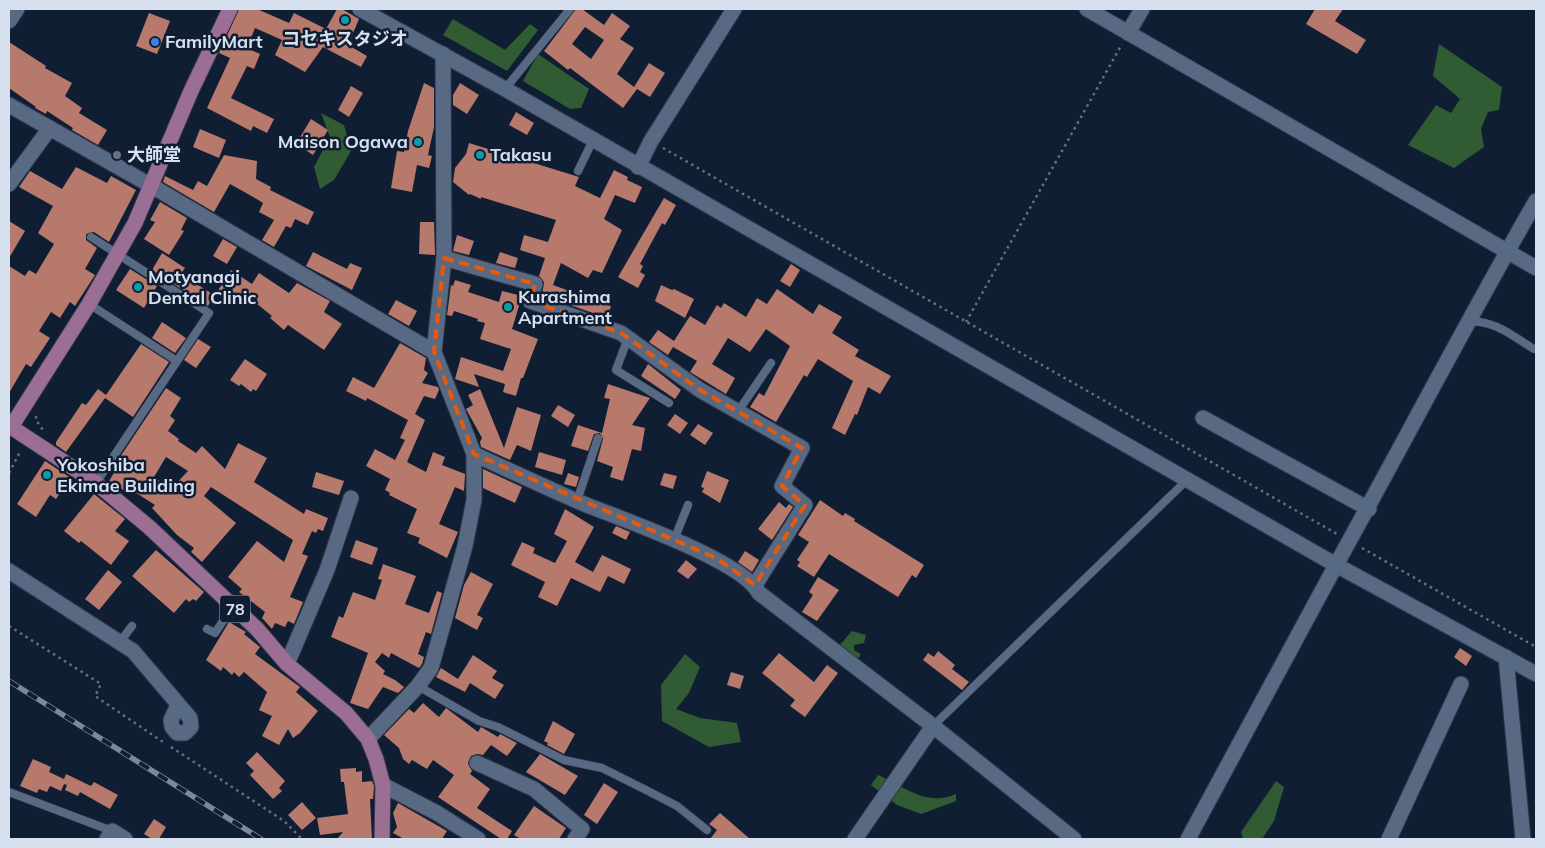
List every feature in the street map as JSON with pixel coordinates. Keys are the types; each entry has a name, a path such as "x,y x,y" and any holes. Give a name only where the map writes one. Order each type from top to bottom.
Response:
{"main road":[{"name":"78","path":"230,9 135,222 89,304 9,428 96,483 150,527 257,629 286,664 346,713 368,739 376,759 383,785 382,839"}],"street":[{"path":"9,21 17,9"},
{"path":"360,9 505,89 638,167 1336,565 1536,674"},
{"path":"638,167 651,141 734,9"},
{"path":"1087,9 1536,268"},
{"path":"1128,32 1142,9"},
{"path":"368,739 418,686 431,668 465,546 474,500 474,454 434,352 444,258 443,54"},
{"path":"9,105 150,185 434,352"},
{"path":"9,184 50,128"},
{"path":"1188,839 1349,540 1369,509 1468,322 1536,201"},
{"path":"444,258 535,284 530,301 621,333 700,390 739,410 802,448 782,486 805,505 755,585"},
{"path":"1203,418 1369,509"},
{"path":"474,454 577,501 716,558 755,585 759,592 933,726 1074,839"},
{"path":"286,664 327,570 351,498"},
{"path":"9,571 133,651 178,705"},
{"path":"1506,656 1523,839"},
{"path":"1388,839 1460,684"},
{"path":"855,839 933,726"},
{"path":"476,763 534,789 582,829 575,839"},
{"path":"383,785 436,813 478,839"},
{"path":"109,835 125,839"}],"lane":[{"path":"505,89 570,9"},
{"path":"578,171 592,140"},
{"path":"91,237 209,313 96,483"},
{"path":"89,304 177,361"},
{"path":"1468,322 1479,321 1491,324 1534,349"},
{"path":"628,338 616,370 669,404"},
{"path":"739,410 771,363"},
{"path":"577,501 598,438"},
{"path":"933,726 1188,479"},
{"path":"674,541 688,505"},
{"path":"207,629 215,633 233,606"},
{"path":"119,643 132,626"},
{"path":"418,686 479,721 498,727 564,760 602,768 677,806 707,830"},
{"path":"9,792 109,835"}],"path":[{"path":"966,322 1128,32"},
{"path":"651,141 1536,647"},
{"path":"9,626 101,684 95,696 284,821 302,839"}],"highlighted area":[{"path":"444,258 535,284 530,301 621,333 700,390 802,448 782,486 805,505 755,585 716,558 474,454 434,352"}],"green space":[{"path":"453,19 505,50 530,24 538,30 507,71 443,35"},
{"path":"1439,44 1502,87 1499,110 1488,112 1481,129 1484,147 1454,168 1408,145 1436,105 1451,113 1460,99 1433,76"},
{"path":"538,54 589,89 581,108 570,109 523,81"},
{"path":"321,113 344,125 351,151 334,180 320,189 314,167 330,137"},
{"path":"852,631 866,635 864,643 854,645 854,650 861,654 857,660 839,646"},
{"path":"685,654 700,667 689,693 676,709 700,718 737,723 741,742 709,747 662,721 661,685"},
{"path":"878,775 907,790 926,797 945,797 956,794 956,801 921,814 897,805 871,785"},
{"path":"1276,781 1284,787 1274,821 1262,839 1243,839 1241,832"}],"building":[{"path":"239,9 257,9 289,23 294,13 326,29 337,9 342,9 359,19 348,45 367,56 361,67 323,47 305,72 275,55 282,40 255,28 247,48 260,54 254,69 247,66 231,98 274,119 267,133 253,126 251,131 207,108 230,58 219,53"},
{"path":"576,9 582,9 604,25 612,13 630,26 620,39 634,48 617,74 634,87 649,63 665,73 650,97 637,89 623,108 544,51","holes":["585,27 604,40 591,59 572,44"]},
{"path":"1315,9 1343,9 1335,21 1366,40 1357,54 1306,24"},
{"path":"149,13 170,21 157,54 136,46"},
{"path":"9,42 46,66 45,68 72,83 65,96 82,108 79,113 107,130 98,145 72,130 73,128 47,111 46,114 35,108 9,88"},
{"path":"424,83 434,88 434,127 428,155 432,156 429,168 417,165 412,192 391,188 397,151 404,152 408,131"},
{"path":"460,83 479,95 467,114 453,105 453,95"},
{"path":"351,86 363,93 349,117 338,110"},
{"path":"516,112 534,123 527,135 509,125"},
{"path":"311,119 328,130 313,155 296,144"},
{"path":"200,129 226,140 219,158 193,147"},
{"path":"469,143 579,177 575,186 600,198 614,170 628,177 627,180 642,187 635,203 615,195 604,219 622,230 602,273 593,270 588,278 561,263 553,285 611,306 607,318 542,295 544,282 539,276 545,258 520,250 524,235 548,242 556,220 469,195 453,182 455,168 466,154"},
{"path":"224,155 257,161 256,179 271,187 270,190 314,212 308,225 295,219 291,228 286,226 274,247 262,240 274,220 259,212 263,203 255,198 230,184 214,212 163,182 165,176 193,190 198,181 207,186"},
{"path":"76,167 107,183 111,176 136,190 109,242 94,232 86,234 86,240 97,248 85,269 95,275 75,306 70,302 60,318 51,312 39,331 50,338 31,367 26,364 9,393 9,266 25,276 29,270 36,274 54,244 38,233 53,206 19,187 30,171 62,189"},
{"path":"664,198 676,205 665,225 662,223 640,264 643,266 640,272 645,275 638,288 618,277"},
{"path":"160,202 187,218 181,230 184,231 169,255 144,239 155,222 150,220"},
{"path":"9,221 25,231 9,258"},
{"path":"420,222 434,222 435,255 419,254"},
{"path":"457,235 474,241 469,255 453,251"},
{"path":"223,239 237,247 227,264 213,256"},
{"path":"313,252 347,269 350,263 362,268 352,290 306,266"},
{"path":"500,252 518,258 515,268 496,263"},
{"path":"162,253 185,268 181,274 214,295 208,306 152,270"},
{"path":"791,264 800,270 790,287 780,281"},
{"name":"Motyanagi Dental Clinic","path":"130,269 157,286 144,308 116,290"},
{"path":"231,270 252,284 259,273 289,293 297,283 330,301 324,312 342,324 324,350 288,325 284,330 270,318 272,316 252,300 248,305 240,299 236,304 217,292"},
{"path":"455,280 471,285 468,292 499,302 502,291 522,296 512,329 538,339 523,378 521,378 516,396 503,392 505,384 474,374 479,387 455,379 461,357 503,371 511,349 480,339 485,323 477,321 478,319 454,311 452,316 447,315 451,285 453,286"},
{"path":"661,285 694,299 685,318 655,301"},
{"path":"777,289 813,314 819,304 842,317 832,333 859,350 855,356 891,376 880,394 868,387 857,415 855,414 845,435 832,428 853,381 818,359 807,377 804,375 776,422 750,407 759,393 764,396 790,346 766,329 750,352 728,338 712,364 735,378 726,394 690,372 697,361 673,347 668,355 649,342 658,330 674,341 690,316 705,325 717,305 721,308 724,303 746,317 757,298 767,304"},
{"path":"396,300 417,311 409,326 388,314"},
{"path":"162,322 186,338 175,353 152,338"},
{"path":"198,339 211,347 196,368 184,360"},
{"path":"400,343 426,358 424,370 428,373 422,383 438,387 439,390 435,399 424,396 415,414 425,420 407,462 426,472 433,452 445,457 442,465 465,474 464,491 455,487 439,524 458,532 447,558 418,543 420,538 407,533 417,509 389,495 390,493 385,490 390,479 366,466 375,449 395,460 405,440 400,438 408,420 367,398 366,401 346,391 353,377 374,388"},
{"path":"141,344 169,362 133,417 105,398 66,452 56,445 56,442 82,403 86,405 98,389 106,395"},
{"path":"245,359 267,374 256,391 253,389 251,392 241,384 239,386 230,380"},
{"path":"648,364 681,390 675,399 641,376"},
{"path":"608,384 650,398 632,425 645,428 641,451 632,449 623,481 610,477 613,467 597,461 603,439 600,433 594,434 588,451 571,446 578,425 602,433 610,399 604,398"},
{"path":"166,388 181,398 170,416 175,420 168,431 179,439 178,441 196,453 202,446 225,469 238,443 267,458 254,482 304,514 306,509 328,518 323,531 318,529 316,533 312,531 302,554 308,556 290,597 303,602 294,624 288,621 285,627 275,623 272,629 262,618 265,612 239,592 242,589 228,577 257,541 284,562 293,540 211,487 204,496 236,523 202,562 191,552 194,548 177,535 152,508 155,505 130,489 128,493 109,481 117,468 114,466","holes":["166,457 188,471 171,489 154,477"]},
{"path":"480,389 504,448 517,407 541,415 531,451 517,445 510,460 481,447 480,442 482,438 466,409 473,405 468,395"},
{"path":"558,405 575,415 568,427 551,416"},
{"path":"675,414 688,423 680,434 667,425"},
{"path":"698,424 713,433 705,445 690,435"},
{"path":"539,452 566,460 562,475 535,467"},
{"path":"45,461 71,478 56,499 50,495 36,517 17,504"},
{"path":"483,469 522,487 515,503 483,488"},
{"path":"707,471 729,480 720,503 702,492 704,488 701,487"},
{"path":"316,472 344,481 339,495 312,487"},
{"path":"568,473 579,477 576,487 564,484"},
{"path":"664,473 677,476 673,489 660,485"},
{"path":"94,494 125,519 115,531 129,541 111,565 81,541 79,543 64,531"},
{"path":"820,500 843,516 845,513 855,519 854,521 924,565 916,578 912,575 898,597 829,554 814,577 797,566 800,562 797,560 809,542 798,535"},
{"path":"779,502 786,508 789,504 793,507 772,540 758,529"},
{"path":"565,509 594,527 575,562 593,572 602,555 631,569 624,584 608,576 600,592 571,578 557,606 538,597 545,582 511,565 522,542 535,548 533,553 555,563 567,541 554,534"},
{"path":"616,526 630,532 626,540 612,533"},
{"path":"356,540 378,548 372,565 350,557"},
{"path":"156,550 204,592 196,601 193,599 189,602 186,599 174,613 132,576"},
{"path":"745,551 759,560 752,572 738,562"},
{"path":"686,560 697,569 688,579 677,571"},
{"path":"383,564 416,576 405,604 429,613 437,591 442,593 431,634 426,632 418,654 424,657 422,664 419,668 391,653 389,658 382,653 375,662 385,671 383,674 404,687 398,693 383,687 368,709 350,703 368,653 331,637 339,616 343,618 353,592 375,600 382,580 378,579"},
{"path":"108,570 122,582 99,610 85,599"},
{"path":"471,572 493,584 477,615 483,618 477,630 455,618 464,585"},
{"path":"818,577 839,590 817,621 802,612 813,595 809,592"},
{"path":"229,622 246,632 244,634 260,647 255,654 300,687 296,692 318,711 300,733 293,738 288,729 279,745 262,736 272,716 259,710 267,692 244,672 239,677 234,672 232,675 223,667 221,671 206,660"},
{"path":"1460,648 1472,656 1466,666 1454,657"},
{"path":"938,651 955,665 952,669 969,682 962,690 923,660 928,653 934,657"},
{"path":"779,653 814,682 827,665 838,673 805,717 790,706 795,700 762,673"},
{"path":"473,655 497,671 492,678 504,685 495,699 470,683 465,692 436,677 441,668 458,679"},
{"path":"731,672 744,676 740,689 727,685"},
{"path":"423,703 439,717 446,708 478,732 481,727 498,737 500,734 517,743 507,756 491,745 483,755 471,756 468,763 472,771 470,774 490,789 477,808 512,831 507,839 501,839 438,797 454,775 433,760 427,769 412,760 409,764 403,759 399,748 384,735 409,709 414,713"},
{"path":"553,721 575,734 564,754 547,745 548,743 544,741"},
{"path":"257,752 285,781 279,788 282,791 273,799 250,775 254,771 246,763"},
{"path":"540,754 578,776 565,795 526,772"},
{"path":"33,759 51,767 49,772 64,779 66,774 91,786 94,782 118,795 110,809 80,792 78,796 65,790 67,785 64,784 61,791 50,786 47,792 39,789 37,793 20,786"},
{"path":"356,768 356,772 362,771 362,782 372,781 374,786 373,799 370,799 372,839 337,839 343,832 320,835 317,818 348,814 344,782 341,782 340,769"},
{"path":"604,783 618,792 597,824 584,815"},
{"path":"302,802 316,818 302,830 288,815"},
{"path":"398,803 447,831 442,839 404,839 393,833 397,827 393,813"},
{"path":"534,806 566,828 559,839 521,839 514,835"},
{"path":"720,813 750,839 710,839 717,830 709,824"},
{"path":"154,819 166,827 159,839 152,839 144,834"}],"railway":[{"path":"9,681 261,839"}],"place":[{"name":"コセキスタジオ","path":"345,20"},
{"name":"FamilyMart","path":"155,42"},
{"name":"Maison Ogawa","path":"418,142"},
{"name":"大師堂","path":"117,155"},
{"name":"Takasu","path":"480,155"},
{"name":"Motyanagi Dental Clinic","path":"138,287"},
{"name":"Kurashima Apartment","path":"508,307"},
{"name":"Yokoshiba Ekimae Building","path":"47,475"}]}
